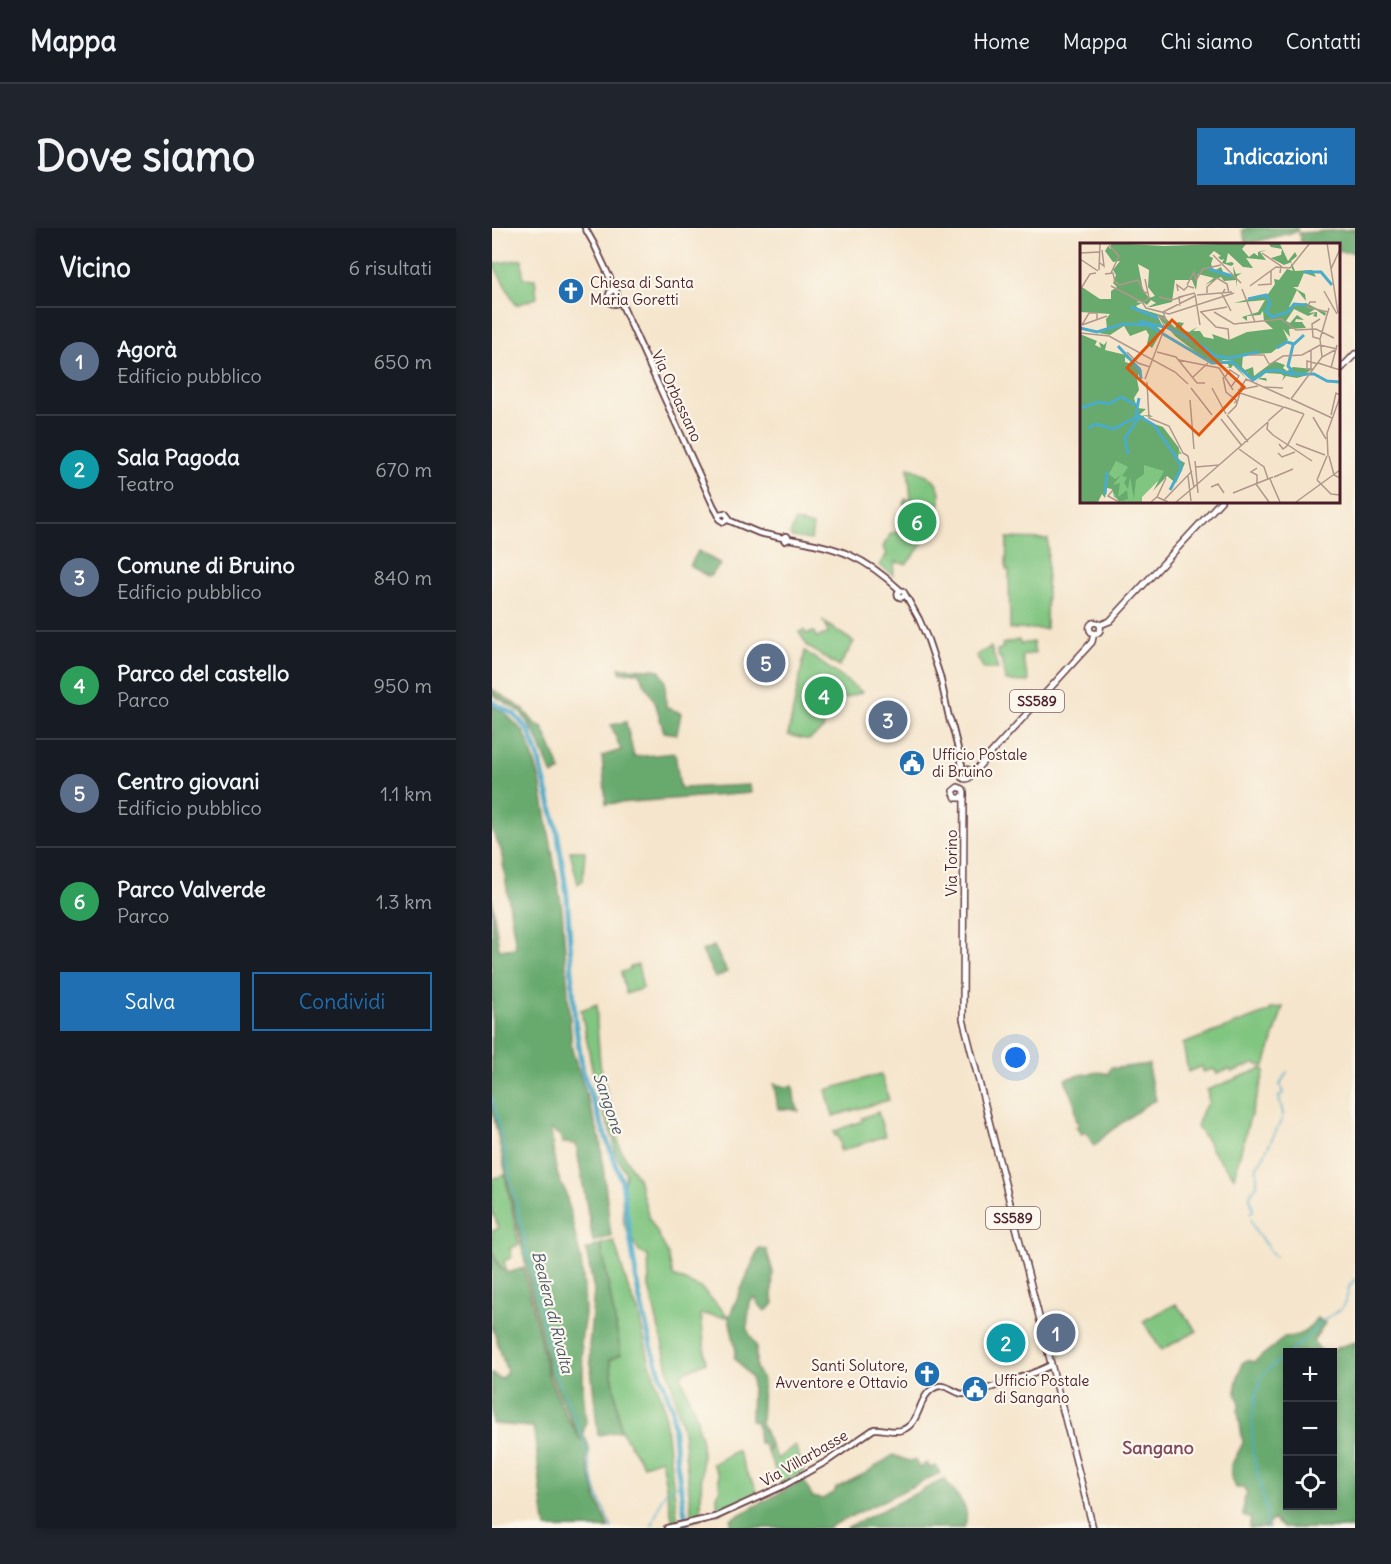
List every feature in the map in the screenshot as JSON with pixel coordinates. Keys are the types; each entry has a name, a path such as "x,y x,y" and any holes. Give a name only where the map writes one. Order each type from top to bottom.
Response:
{"main road":[{"path":"586,228 609,277 618,302 614,304 610,301 609,295 614,291"},
{"name":"Via Orbassano","path":"618,302 624,309 708,493 725,516 759,533 821,544 847,553 873,566 897,588 908,602 919,619 931,649 965,772"},
{"path":"1340,370 1355,354"},
{"name":"SS589","path":"956,798 953,794 965,772 976,768 1092,642 1094,633 1099,632 1100,625 1110,621 1220,502"},
{"name":"Via Torino","path":"965,772 963,820 965,1027 1051,1365"},
{"path":"956,787 961,787 964,795 956,798"},
{"name":"Via Torino","path":"956,798 963,820"},
{"name":"SS589","path":"1051,1365 1093,1528"},
{"name":"Via Villarbasse","path":"667,1528 697,1522 723,1513 781,1487 829,1460 874,1430 903,1430 914,1422 922,1402 933,1389 941,1386 964,1394 1028,1375 1051,1365"}],"green space":[{"path":"1246,228 1297,228 1298,231 1247,243 1242,230"},
{"path":"1355,229 1355,252 1340,252 1340,243 1301,243 1299,233"},
{"path":"522,259 523,278 535,279 537,298 516,305 493,264"},
{"path":"908,467 934,480 939,489 940,499 938,511 927,536 906,564 895,562 893,575 879,565 887,554 883,547 891,533 899,532 905,499 911,500"},
{"path":"795,521 813,526 811,540 790,535"},
{"path":"1007,538 1048,539 1046,629 1010,629 1009,570 1006,570"},
{"path":"698,551 721,564 709,577 690,566"},
{"path":"822,621 854,642 839,667 807,646 799,632 804,630 806,634 814,632 816,637 828,634 826,624"},
{"path":"1019,640 1020,644 1033,642 1035,653 1022,656 1029,682 1006,681 997,650 1003,648 1002,644"},
{"path":"991,647 998,669 984,669 976,655"},
{"path":"805,651 862,692 840,700 825,720 823,729 809,740 788,735"},
{"path":"619,668 659,670 665,680 666,707 681,713 677,734 664,732 655,702 638,672 621,673"},
{"path":"492,689 523,709 536,725 543,728 561,771 552,775 536,735 521,712 492,694"},
{"path":"492,706 505,713 524,732 540,780 562,909 572,1050 600,1138 611,1236 593,1242 576,1144 562,1143 561,1137 551,1129 556,1169 565,1190 581,1260 584,1288 585,1314 581,1341 586,1422 583,1433 589,1447 586,1459 597,1499 609,1528 546,1528 533,1427 492,1424 492,1374 501,1379 507,1372 492,1326 492,1251 500,1267 507,1273 524,1268 548,1376 581,1441 549,1373 492,1109 492,899 499,950 516,948 501,850 492,831"},
{"path":"626,722 634,757 675,753 680,788 750,785 751,793 606,804 602,756 621,750 611,725"},
{"path":"570,851 585,851 583,880 578,884"},
{"path":"714,946 727,972 715,978 702,951"},
{"path":"638,965 643,988 626,994 621,972"},
{"path":"597,1004 600,1064 621,1151 638,1178 649,1218 668,1254 673,1276 701,1288 729,1317 701,1314 706,1362 680,1374 697,1418 702,1441 701,1518 692,1520 683,1432 649,1287 648,1256 639,1252 624,1224 622,1194 626,1173 615,1152 614,1141 597,1094 581,1010"},
{"path":"1283,1007 1265,1066 1256,1063 1232,1072 1230,1069 1217,1074 1214,1069 1203,1072 1202,1066 1188,1072 1183,1044 1270,1011 1270,1009"},
{"path":"1149,1064 1156,1100 1108,1133 1094,1146 1086,1132 1081,1134 1076,1127 1079,1124 1076,1119 1075,1104 1065,1079 1094,1073 1108,1074 1111,1067"},
{"path":"1263,1068 1265,1071 1234,1177 1212,1151 1197,1127 1202,1111 1209,1103 1207,1090"},
{"path":"881,1074 889,1100 833,1116 826,1090"},
{"path":"774,1084 793,1086 799,1111 778,1109"},
{"path":"878,1112 885,1136 841,1151 838,1135 835,1136 834,1131 863,1121 862,1118"},
{"path":"505,1175 519,1245 510,1248 512,1257 504,1261 507,1273 496,1259 492,1238 492,1231 499,1228 492,1211 492,1179"},
{"path":"614,1241 628,1288 638,1311 649,1360 663,1403 678,1523 673,1524 661,1459 643,1465 621,1431 610,1360 621,1354 601,1244"},
{"path":"601,1244 621,1354 610,1360 621,1431 598,1435 589,1347 594,1291 586,1250"},
{"path":"759,1248 766,1249 773,1272 774,1303 765,1311 757,1299 753,1298 750,1303 747,1329 756,1346 756,1368 763,1381 761,1423 770,1444 768,1453 762,1442 759,1444 757,1422 751,1421 752,1381 734,1357 736,1352 729,1317"},
{"path":"1176,1304 1197,1331 1161,1350 1143,1321"},
{"path":"1317,1318 1325,1323 1313,1341 1319,1348 1283,1348 1283,1510 1337,1510 1337,1348 1355,1342 1355,1528 1283,1528 1273,1519 1269,1528 1249,1528 1251,1519 1243,1516 1247,1493 1244,1488 1236,1488 1231,1466 1243,1443 1238,1411 1240,1402 1236,1393 1242,1363 1247,1360 1254,1362 1284,1337 1295,1336 1310,1327"},
{"path":"1070,1334 1076,1347 1058,1356 1053,1339"},
{"path":"770,1444 777,1459 795,1445 804,1472 781,1484 768,1453"},
{"path":"737,1450 748,1476 755,1485 757,1494 718,1513 717,1497 720,1488 718,1474 712,1464"},
{"path":"893,1455 909,1461 915,1460 919,1468 927,1463 930,1468 936,1466 940,1473 827,1528 731,1528 731,1519 804,1480 812,1497 822,1499 834,1493 836,1488 866,1473"},
{"path":"945,1479 965,1507 964,1528 846,1528"}],"waterway":[{"name":"Sangone","path":"492,702 514,714 529,731 537,752 557,830 567,896 575,1021 583,1073 622,1182 639,1296 651,1346 672,1408 676,1456 687,1528"},
{"path":"1250,1213 1253,1210 1250,1197 1257,1185 1257,1165 1283,1114 1279,1097 1283,1093 1280,1084 1287,1072"},
{"name":"Bealera di Rivalta","path":"492,1096 554,1371 584,1439 593,1479 612,1528"},
{"path":"1251,1219 1256,1232 1275,1257"},
{"path":"1294,1348 1320,1323 1342,1308 1349,1287 1355,1279"},
{"path":"1268,1528 1266,1509 1252,1449 1253,1415 1262,1375 1283,1357"},
{"path":"668,1491 680,1483"},
{"path":"652,1526 665,1493"}],"place":[{"name":"Chiesa di Santa Maria Goretti","path":"571,291"},
{"name":"Parco Valverde","path":"917,522"},
{"name":"Centro giovani","path":"766,663"},
{"name":"Parco del castello","path":"824,696"},
{"name":"Comune di Bruino","path":"888,720"},
{"name":"Ufficio Postale di Bruino","path":"912,763"},
{"name":"Agorà","path":"1056,1333"},
{"name":"Sala Pagoda","path":"1006,1343"},
{"name":"Santi Solutore, Avventore e Ottavio","path":"927,1374"},
{"name":"Ufficio Postale di Sangano","path":"975,1389"}],"district":[{"name":"Sangano","path":"1158,1447"}]}
